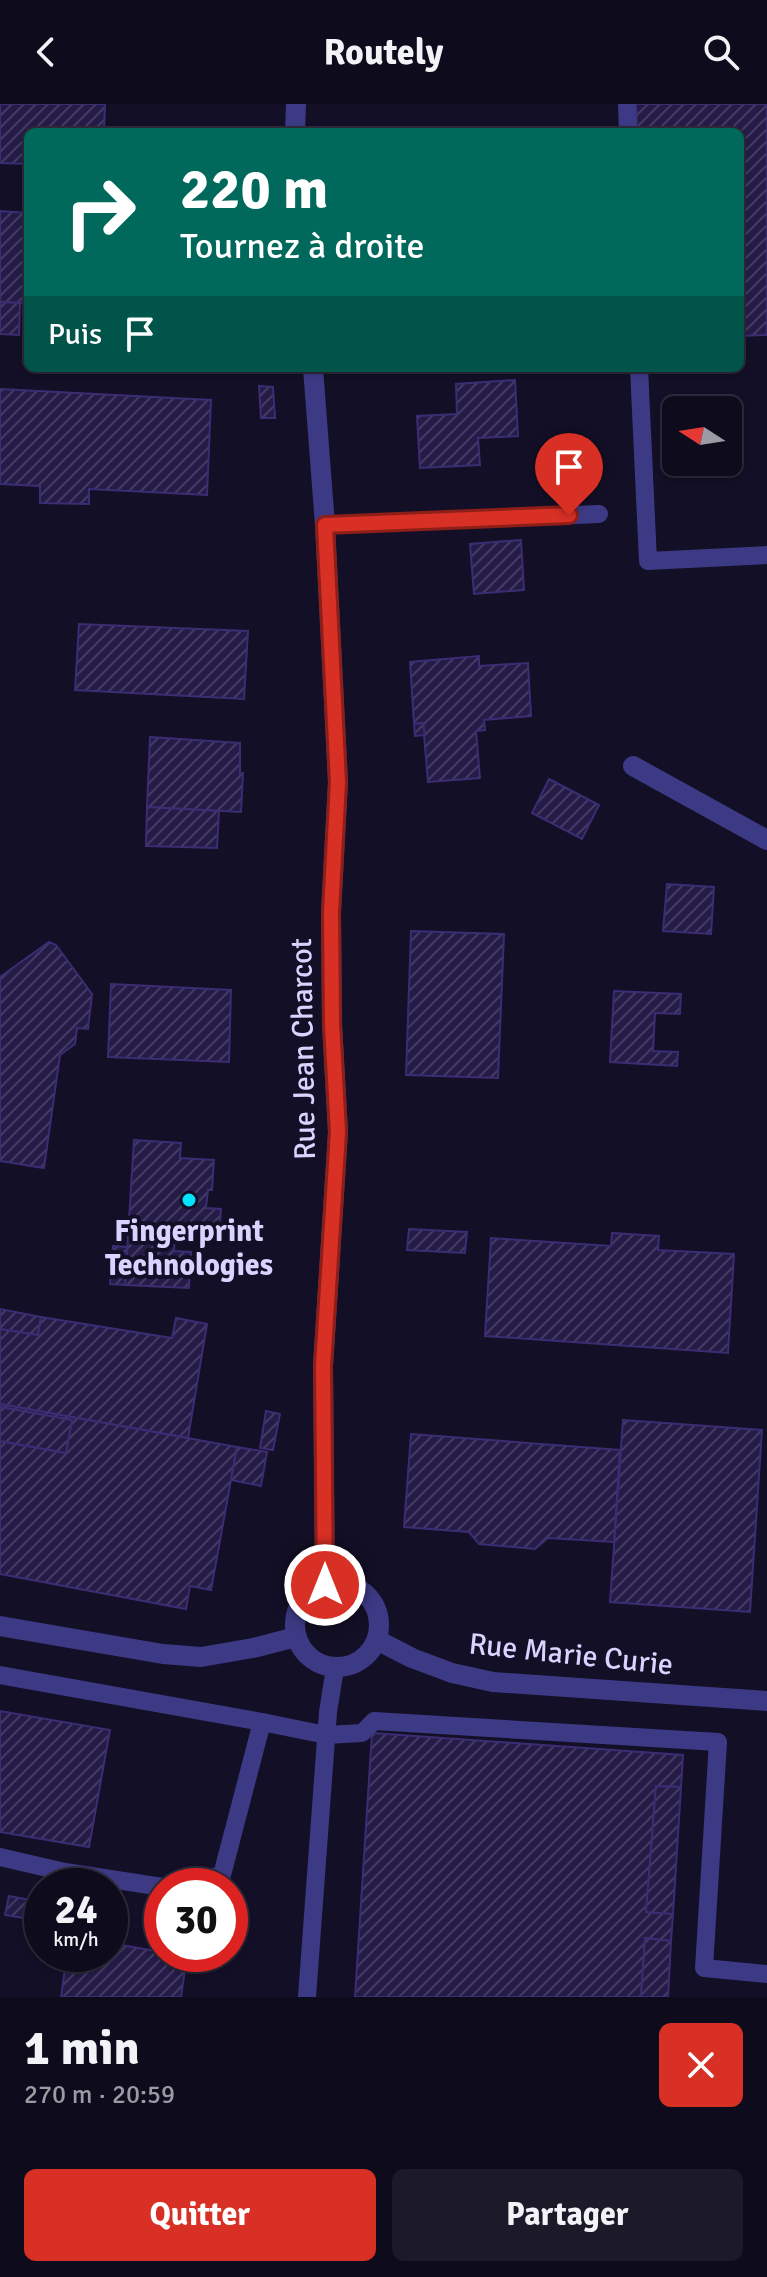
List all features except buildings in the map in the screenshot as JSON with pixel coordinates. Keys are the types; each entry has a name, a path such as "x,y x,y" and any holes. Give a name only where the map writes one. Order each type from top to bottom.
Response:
{"street":[{"path":"295,128 296,104"},
{"name":"Rue Jean Charcot","path":"313,372 325,525 338,782 331,912 332,1024 338,1132 323,1366 325,1585"},
{"path":"633,766 767,840"},
{"path":"340,1583 356,1587 368,1596 376,1609 379,1625 377,1640 367,1655 353,1665 335,1668 318,1664 304,1653 296,1637 295,1621 300,1605 310,1592 325,1585 340,1583"},
{"path":"0,1626 163,1654 201,1657 296,1637"},
{"name":"Rue Marie Curie","path":"377,1640 452,1673 493,1682 767,1701"}],"lane":[{"path":"627,104 628,128"},
{"path":"639,372 648,561 767,555"},
{"path":"325,525 599,514"},
{"path":"307,1997 326,1735 335,1668"},
{"path":"0,1675 326,1735 362,1733 374,1721 718,1742 704,1968 767,1974"},
{"path":"224,1868 262,1722"},
{"path":"0,1857 65,1872 144,1884"}],"place":[{"name":"Fingerprint Technologies","path":"189,1200"}],"route":[{"path":"325,1585 323,1366 338,1132 332,1024 331,912 338,782 325,525 569,515"}]}
